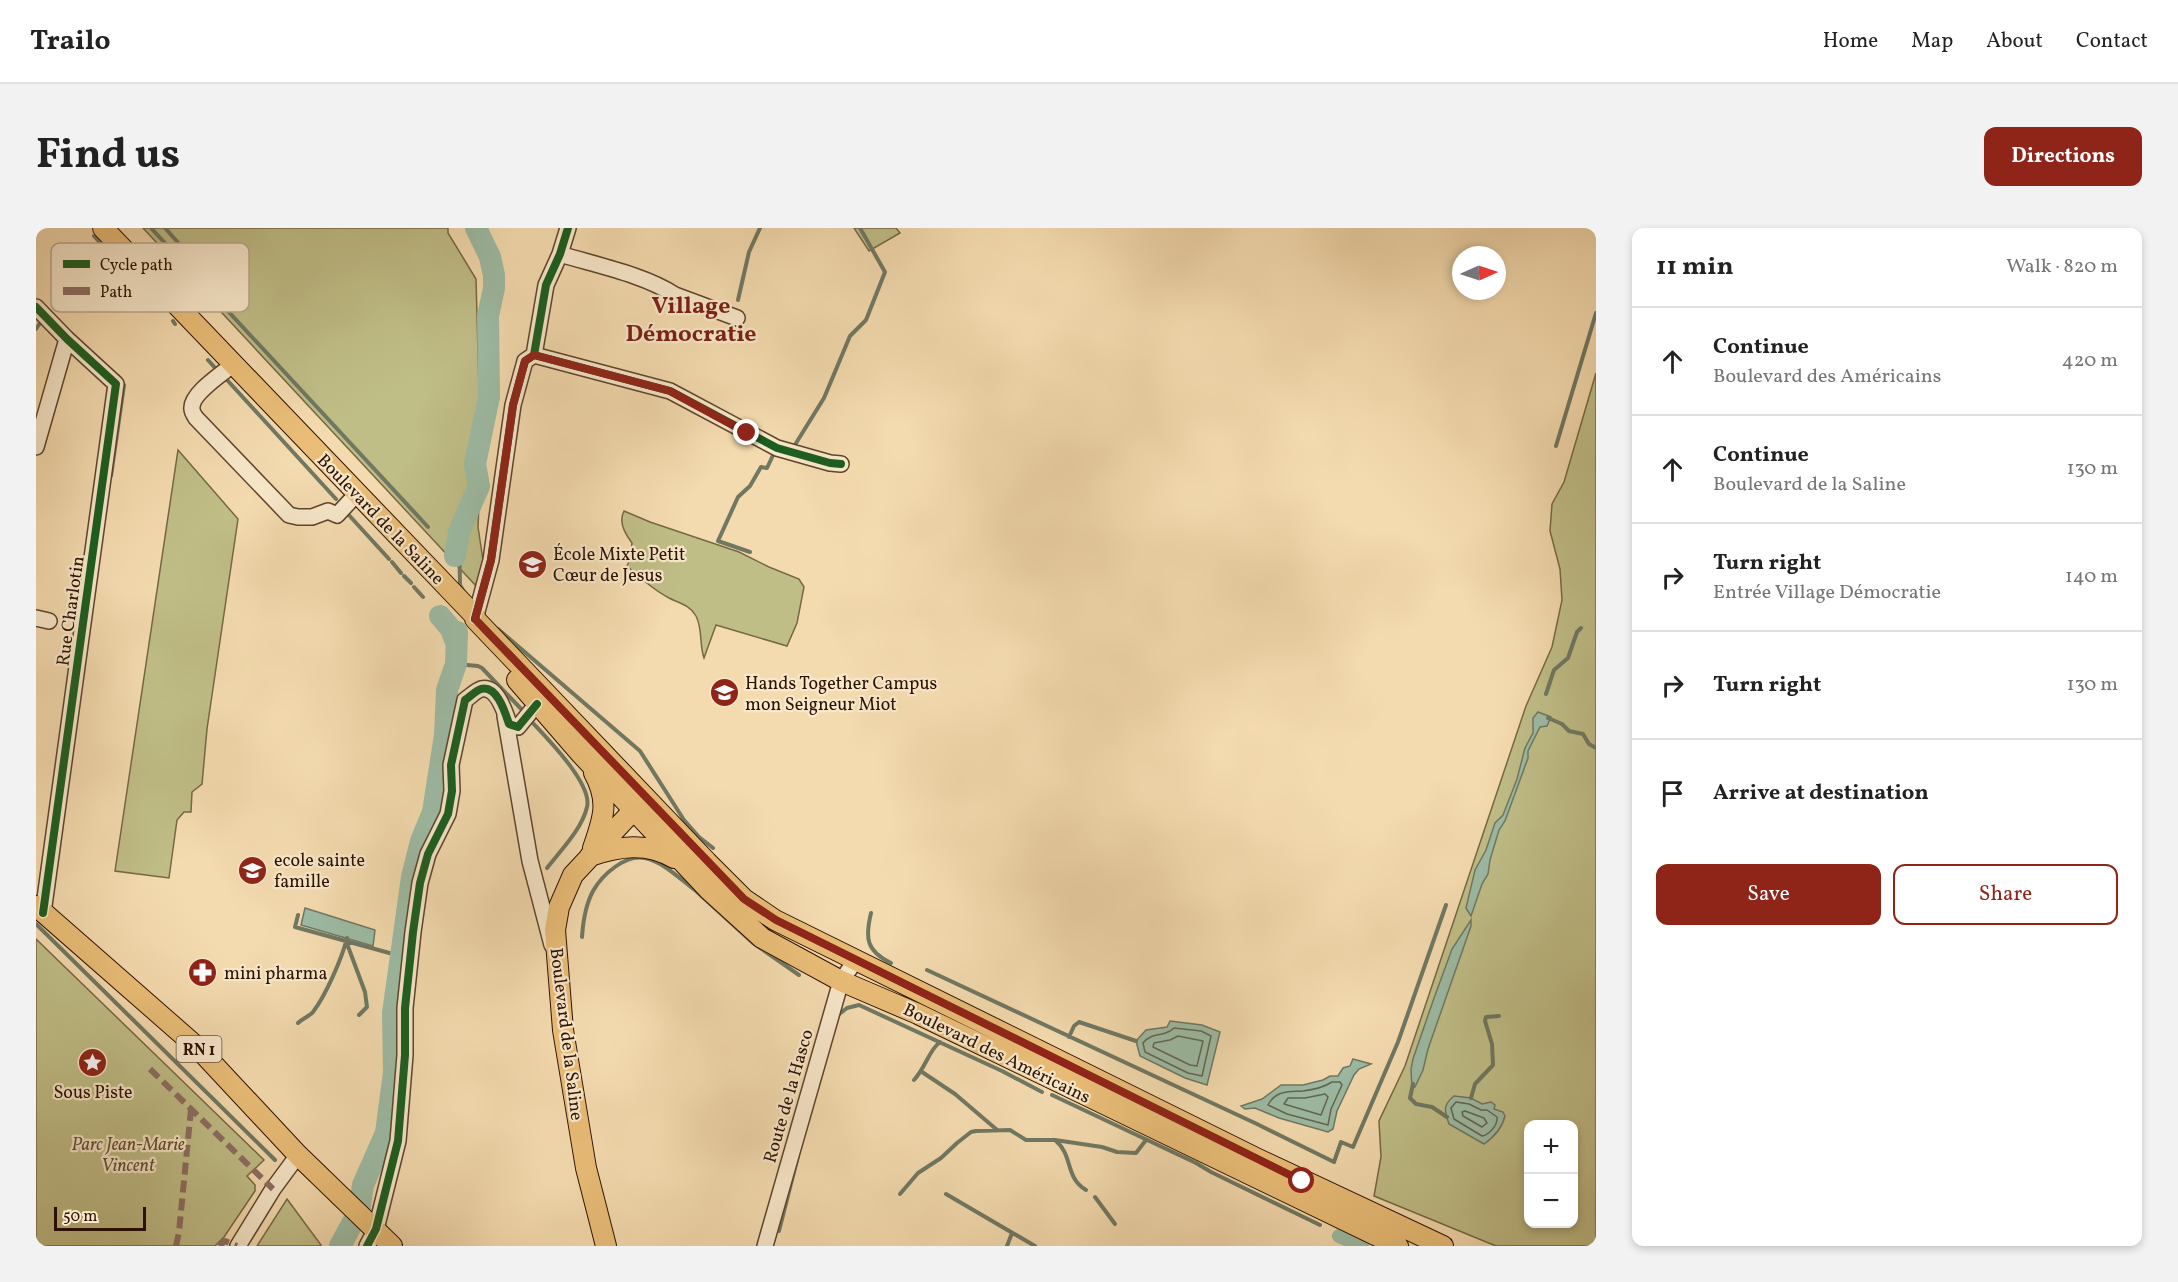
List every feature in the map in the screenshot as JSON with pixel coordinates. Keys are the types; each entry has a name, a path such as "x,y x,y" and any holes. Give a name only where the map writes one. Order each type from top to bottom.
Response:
{"main road":[{"name":"Boulevard de la Saline","path":"96,228 111,243"},
{"name":"Boulevard de la Saline","path":"103,228 117,243"},
{"name":"Boulevard de la Saline","path":"178,312 230,366 351,501 471,619 639,803"},
{"name":"Boulevard de la Saline","path":"181,312 430,579"},
{"name":"Boulevard de la Saline","path":"471,619 537,704 581,754 639,803"},
{"path":"581,754 603,789 605,805 590,856"},
{"name":"Boulevard de la Saline","path":"606,1246 586,1168 563,1030 555,930 559,907 573,875 639,803"},
{"name":"Boulevard des Américains","path":"639,803 708,889 762,938 841,981 918,1014 1398,1246"},
{"name":"Boulevard des Américains","path":"639,803 744,899 776,920 1258,1160 1443,1246"},
{"path":"590,856 624,847 644,846 655,848 687,865"},
{"name":"RN 1","path":"40,909 198,1048 364,1224 392,1246"}],"street":[{"path":"471,619 491,560 513,405 525,361 534,355 546,285 561,254 568,228"},
{"path":"561,254 623,273 737,318"},
{"path":"36,447 67,339 38,313"},
{"name":"Rue Charlotin","path":"40,909 116,384 67,339"},
{"path":"534,355 670,391 777,448 841,464"},
{"path":"230,366 201,390 193,401 192,409 196,418 289,515 312,516 328,511 338,515 351,501"},
{"path":"364,1224 398,1141 405,1055 405,1008 412,932 420,883 428,854 448,814 452,791 451,765 465,700 479,690 490,690 495,694 509,724 518,727 537,704"},
{"path":"505,713 530,861 556,960"},
{"name":"Route de la Hasco","path":"765,1246 841,981 856,960"},
{"path":"238,1246 273,1189 298,1155"}],"green space":[{"path":"143,228 448,228 448,233 476,279 481,461 478,527 483,560 483,572 478,588 221,312 249,312 249,243 157,243"},
{"path":"854,228 896,228 900,233 869,251"},
{"path":"1596,373 1596,1246 1496,1246 1374,1196 1381,1157 1379,1121 1405,1066 1526,706 1552,647 1562,600 1560,569 1550,531 1552,504 1564,482"},
{"path":"178,450 238,519 207,729 202,784 192,792 191,812 184,812 177,820 169,878 115,871"},
{"path":"624,511 739,552 799,579 804,587 797,623 787,646 716,625 704,658 700,626 694,612 658,591 627,566 632,543 622,524"},
{"name":"Parc Jean-Marie Vincent","path":"36,939 264,1160 247,1176 255,1185 255,1191 224,1237 215,1246 36,1246"},
{"path":"287,1199 321,1245 321,1246 257,1246"}],"water":[{"path":"1538,712 1551,717 1547,726 1540,727 1528,751 1528,758 1505,821 1499,830 1488,874 1482,884 1471,916 1466,908 1475,870 1486,850 1495,823 1503,815 1517,779 1525,748 1533,733 1533,718"},
{"path":"305,908 375,930 373,946 301,925"},
{"path":"1471,920 1471,926 1428,1049 1423,1070 1415,1087 1412,1088 1413,1059 1433,1001 1452,949"},
{"path":"1170,1021 1202,1025 1220,1032 1207,1085 1185,1078 1140,1056 1136,1041 1146,1030 1167,1027"},
{"path":"1353,1059 1371,1064 1359,1069 1354,1075 1337,1111 1333,1129 1328,1132 1279,1118 1255,1108 1245,1109 1241,1106 1262,1099 1281,1085 1303,1085 1330,1076 1338,1076 1343,1068 1350,1066"},
{"path":"1454,1096 1471,1098 1482,1104 1491,1102 1495,1105 1494,1109 1503,1112 1505,1116 1500,1129 1484,1144 1449,1124 1446,1108"}],"waterway":[{"path":"151,228 165,243"},
{"path":"165,228 178,243"},
{"path":"455,556 459,532 479,486 475,464 489,397 488,316 494,288 494,275 490,257 476,228"},
{"path":"738,300 749,252 760,228"},
{"path":"793,448 824,398 850,336 866,320 885,272 860,228"},
{"path":"94,236 100,243"},
{"path":"229,312 428,527"},
{"path":"1556,446 1596,313"},
{"path":"36,329 42,320"},
{"path":"208,360 217,370"},
{"path":"111,476 124,385 118,376"},
{"path":"228,381 336,499"},
{"path":"750,552 718,541 738,497 750,486 761,467 767,468 775,451"},
{"path":"347,513 389,559"},
{"path":"459,532 460,585 464,592"},
{"path":"392,562 401,573"},
{"path":"404,576 411,583"},
{"path":"414,587 423,597"},
{"path":"440,616 451,629 455,640"},
{"path":"1546,694 1554,670 1568,658 1577,632 1581,628"},
{"path":"498,629 640,751 684,820 699,837 713,848"},
{"path":"340,1246 359,1211 363,1185 386,1133 394,1072 393,1013 412,877 421,841 433,812 445,735 447,690 456,664 457,632"},
{"path":"456,664 482,668 525,713"},
{"path":"1548,718 1562,724 1569,731 1583,734 1589,744 1596,748"},
{"path":"530,720 576,774 587,797 587,807 581,823 547,868"},
{"path":"582,937 585,913 593,891 608,872 622,862 637,858 652,860 666,867 697,890"},
{"path":"696,891 753,943 799,975"},
{"path":"927,970 1334,1162 1341,1142 1353,1147 1398,1042 1446,905"},
{"path":"871,913 868,930 869,943 876,954 891,963"},
{"path":"298,915 295,927 393,954 402,951"},
{"path":"36,924 275,1160"},
{"path":"298,1023 312,1013 318,1005 337,966 347,938"},
{"path":"346,941 365,992 367,1007 359,1015"},
{"path":"838,1015 847,1008 859,1005 1042,1092"},
{"path":"1471,1098 1475,1084 1493,1065 1492,1044 1485,1021 1486,1017 1499,1016"},
{"path":"1069,1037 1074,1026 1079,1022 1136,1041"},
{"path":"914,1080 933,1049 940,1042"},
{"path":"922,1072 955,1094 996,1129"},
{"path":"1413,1084 1410,1098 1416,1104 1432,1107 1447,1117"},
{"path":"1052,1095 1320,1225"},
{"path":"900,1194 918,1173 941,1158 971,1132 1010,1130 1026,1140 1055,1140 1102,1147 1117,1152 1136,1153 1146,1140"},
{"path":"1056,1141 1065,1153 1075,1179 1086,1190"},
{"path":"779,1231 798,1156"},
{"path":"946,1194 1035,1246"},
{"path":"1095,1197 1115,1224"},
{"path":"1007,1246 1012,1233"},
{"path":"1339,1236 1362,1246"}],"marked path":[{"path":"150,1069 273,1189"},
{"path":"176,1246 191,1109"},
{"path":"219,1246 225,1241 237,1246"}],"cycle path":[{"path":"475,619 491,560 513,405 525,361 534,355 546,285 560,254 568,228"},
{"path":"36,307 116,384 43,913"},
{"path":"534,355 670,391 777,448 841,464"},
{"path":"367,1246 376,1229 398,1141 405,1055 405,1008 420,883 428,854 448,814 452,791 451,765 465,700 481,689 492,691 500,700 509,724 518,727 537,704"}],"place":[{"name":"École Mixte Petit Cœur de Jesus","path":"532,564"},
{"name":"Hands Together Campus mon Seigneur Miot","path":"724,693"},
{"name":"ecole sainte famille","path":"253,870"},
{"name":"mini pharma","path":"203,973"},
{"name":"Sous Piste","path":"93,1063"}],"district":[{"name":"Village Démocratie","path":"691,319"}],"route":[{"path":"747,433 670,391 534,355 525,361 513,405 504,454 491,560 475,619 744,899 776,920 1302,1181"}]}
